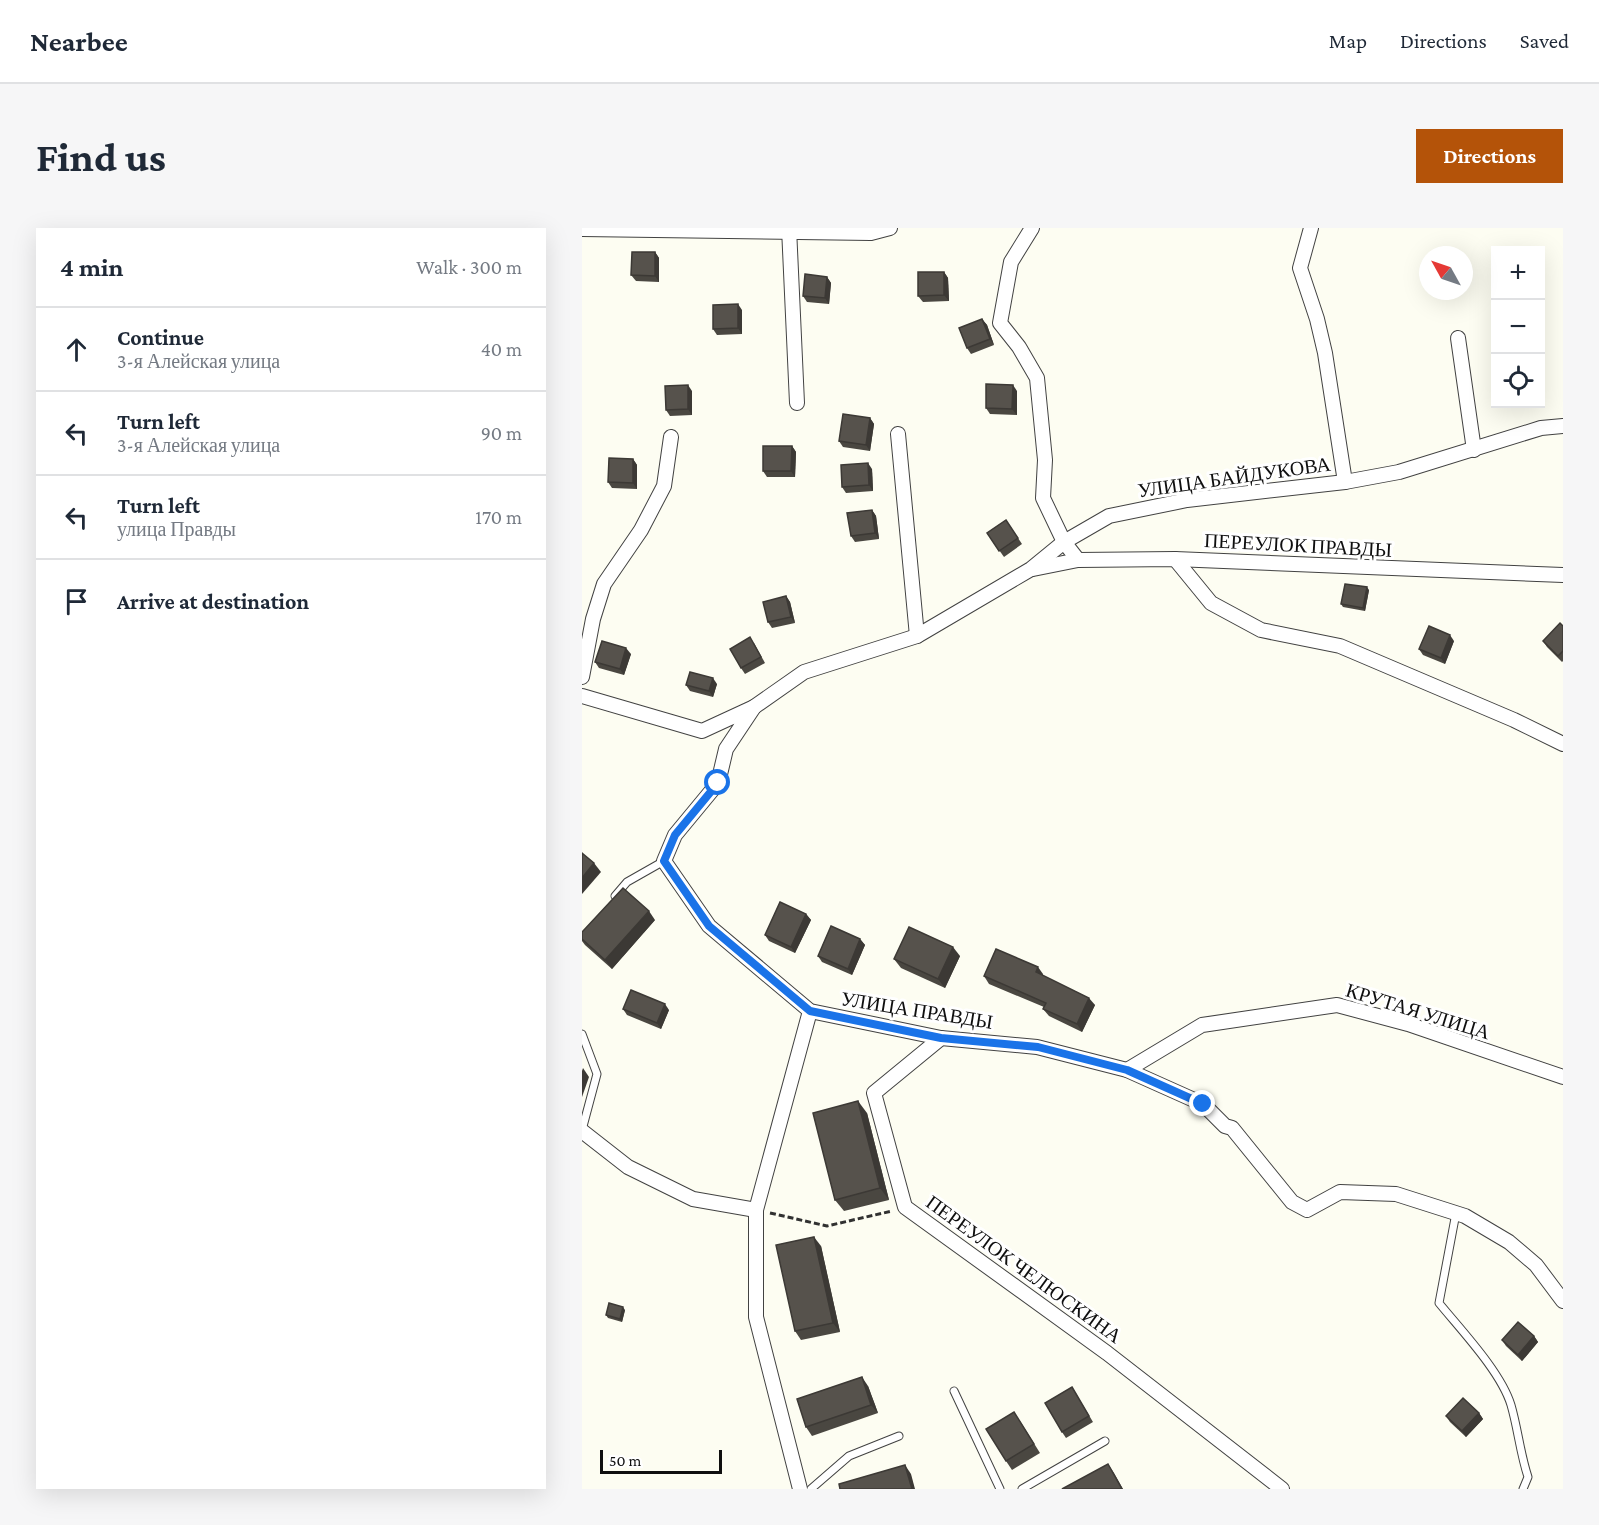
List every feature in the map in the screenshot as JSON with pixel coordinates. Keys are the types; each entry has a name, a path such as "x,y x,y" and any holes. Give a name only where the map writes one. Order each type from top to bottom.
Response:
{"street":[{"path":"582,229 789,229 871,233 890,228"},
{"path":"1032,228 1011,262 1000,323 1019,347 1037,378 1045,460 1043,498 1064,542 1078,560"},
{"name":"УЛИЦА БАЙДУКОВА","path":"1311,228 1300,268 1317,319 1325,353 1345,482"},
{"path":"789,229 797,403"},
{"path":"1458,338 1474,450"},
{"name":"УЛИЦА БАЙДУКОВА","path":"754,707 804,672 917,636 1031,569 1064,542 1109,516 1187,500 1345,482 1399,472 1541,428 1563,426"},
{"path":"898,434 917,636"},
{"path":"582,677 593,619 604,585 641,530 663,486 671,437"},
{"path":"1175,559 1211,603 1261,630 1340,646 1514,720 1563,744"},
{"name":"ПЕРЕУЛОК ПРАВДЫ","path":"1031,569 1078,560 1175,559 1563,575"},
{"path":"582,696 702,731 754,707"},
{"path":"754,707 726,749 718,783 675,835 664,861 709,926 810,1011 756,1210 756,1317 800,1489"},
{"name":"КРУТАЯ УЛИЦА","path":"1127,1070 1202,1025 1337,1005 1408,1024 1563,1077"},
{"name":"УЛИЦА ПРАВДЫ","path":"810,1011 941,1038 1038,1047 1127,1070 1203,1104 1224,1126 1232,1128 1292,1202 1307,1210 1340,1192 1396,1194 1456,1213 1509,1242 1536,1265 1563,1301"},
{"name":"ПЕРЕУЛОК ЧЕЛЮСКИНА","path":"941,1038 874,1093 905,1208 1107,1353 1281,1489"},
{"path":"582,1130 628,1167 693,1199 756,1210"}],"lane":[{"path":"612,900 627,882 664,861"},
{"path":"582,1034 597,1074 582,1130"},
{"path":"1456,1213 1439,1303 1486,1361 1510,1403 1520,1454 1528,1477 1523,1489"},
{"path":"954,1391 1000,1489"},
{"path":"811,1489 849,1456 899,1436"},
{"path":"1022,1489 1105,1441"}],"path":[{"path":"756,1210 827,1226 905,1208"}],"building":[{"path":"632,252 655,252 655,276 631,275"},
{"path":"918,272 944,272 944,295 918,296"},
{"path":"805,274 827,277 825,298 803,296"},
{"path":"738,304 738,328 713,329 713,305"},
{"path":"982,319 990,339 967,348 959,328"},
{"path":"986,384 1013,385 1012,409 986,408"},
{"path":"688,385 688,409 666,410 665,386"},
{"path":"843,414 870,418 866,445 839,441"},
{"path":"763,446 792,446 791,471 763,471"},
{"path":"609,458 633,459 633,483 608,482"},
{"path":"868,463 869,485 842,487 841,465"},
{"path":"872,510 875,533 851,536 847,513"},
{"path":"1006,520 1018,538 999,551 987,533"},
{"path":"1345,584 1367,587 1363,608 1341,604"},
{"path":"786,596 791,617 768,622 763,602"},
{"path":"1560,623 1563,626 1563,651 1558,656 1543,641"},
{"path":"1429,626 1450,635 1441,658 1419,649"},
{"path":"750,637 761,657 741,668 730,649"},
{"path":"602,641 626,648 620,669 595,662"},
{"path":"690,672 713,678 709,691 686,685"},
{"path":"582,853 594,863 582,878"},
{"path":"623,888 649,911 605,960 582,939 582,932"},
{"path":"780,902 806,914 791,947 765,935"},
{"path":"831,926 860,939 848,969 818,956"},
{"path":"909,927 953,947 938,979 894,959"},
{"path":"996,949 1038,967 1036,972 1089,998 1077,1024 1043,1009 1046,1003 984,976"},
{"path":"631,990 665,1004 657,1023 623,1009"},
{"path":"858,1101 880,1188 835,1200 813,1113"},
{"path":"814,1237 833,1323 795,1331 776,1245"},
{"path":"609,1303 623,1307 620,1319 606,1315"},
{"path":"1518,1322 1534,1336 1518,1355 1502,1340"},
{"path":"862,1377 871,1405 806,1427 797,1399"},
{"path":"1072,1387 1089,1416 1062,1432 1045,1403"},
{"path":"1463,1398 1479,1413 1462,1431 1446,1416"},
{"path":"1014,1412 1034,1444 1006,1461 986,1429"},
{"path":"1108,1464 1122,1489 1062,1489"},
{"path":"905,1465 912,1489 840,1489 839,1484"}],"route":[{"path":"718,783 675,835 664,861 709,926 810,1011 941,1038 1038,1047 1127,1070 1203,1104"}]}
